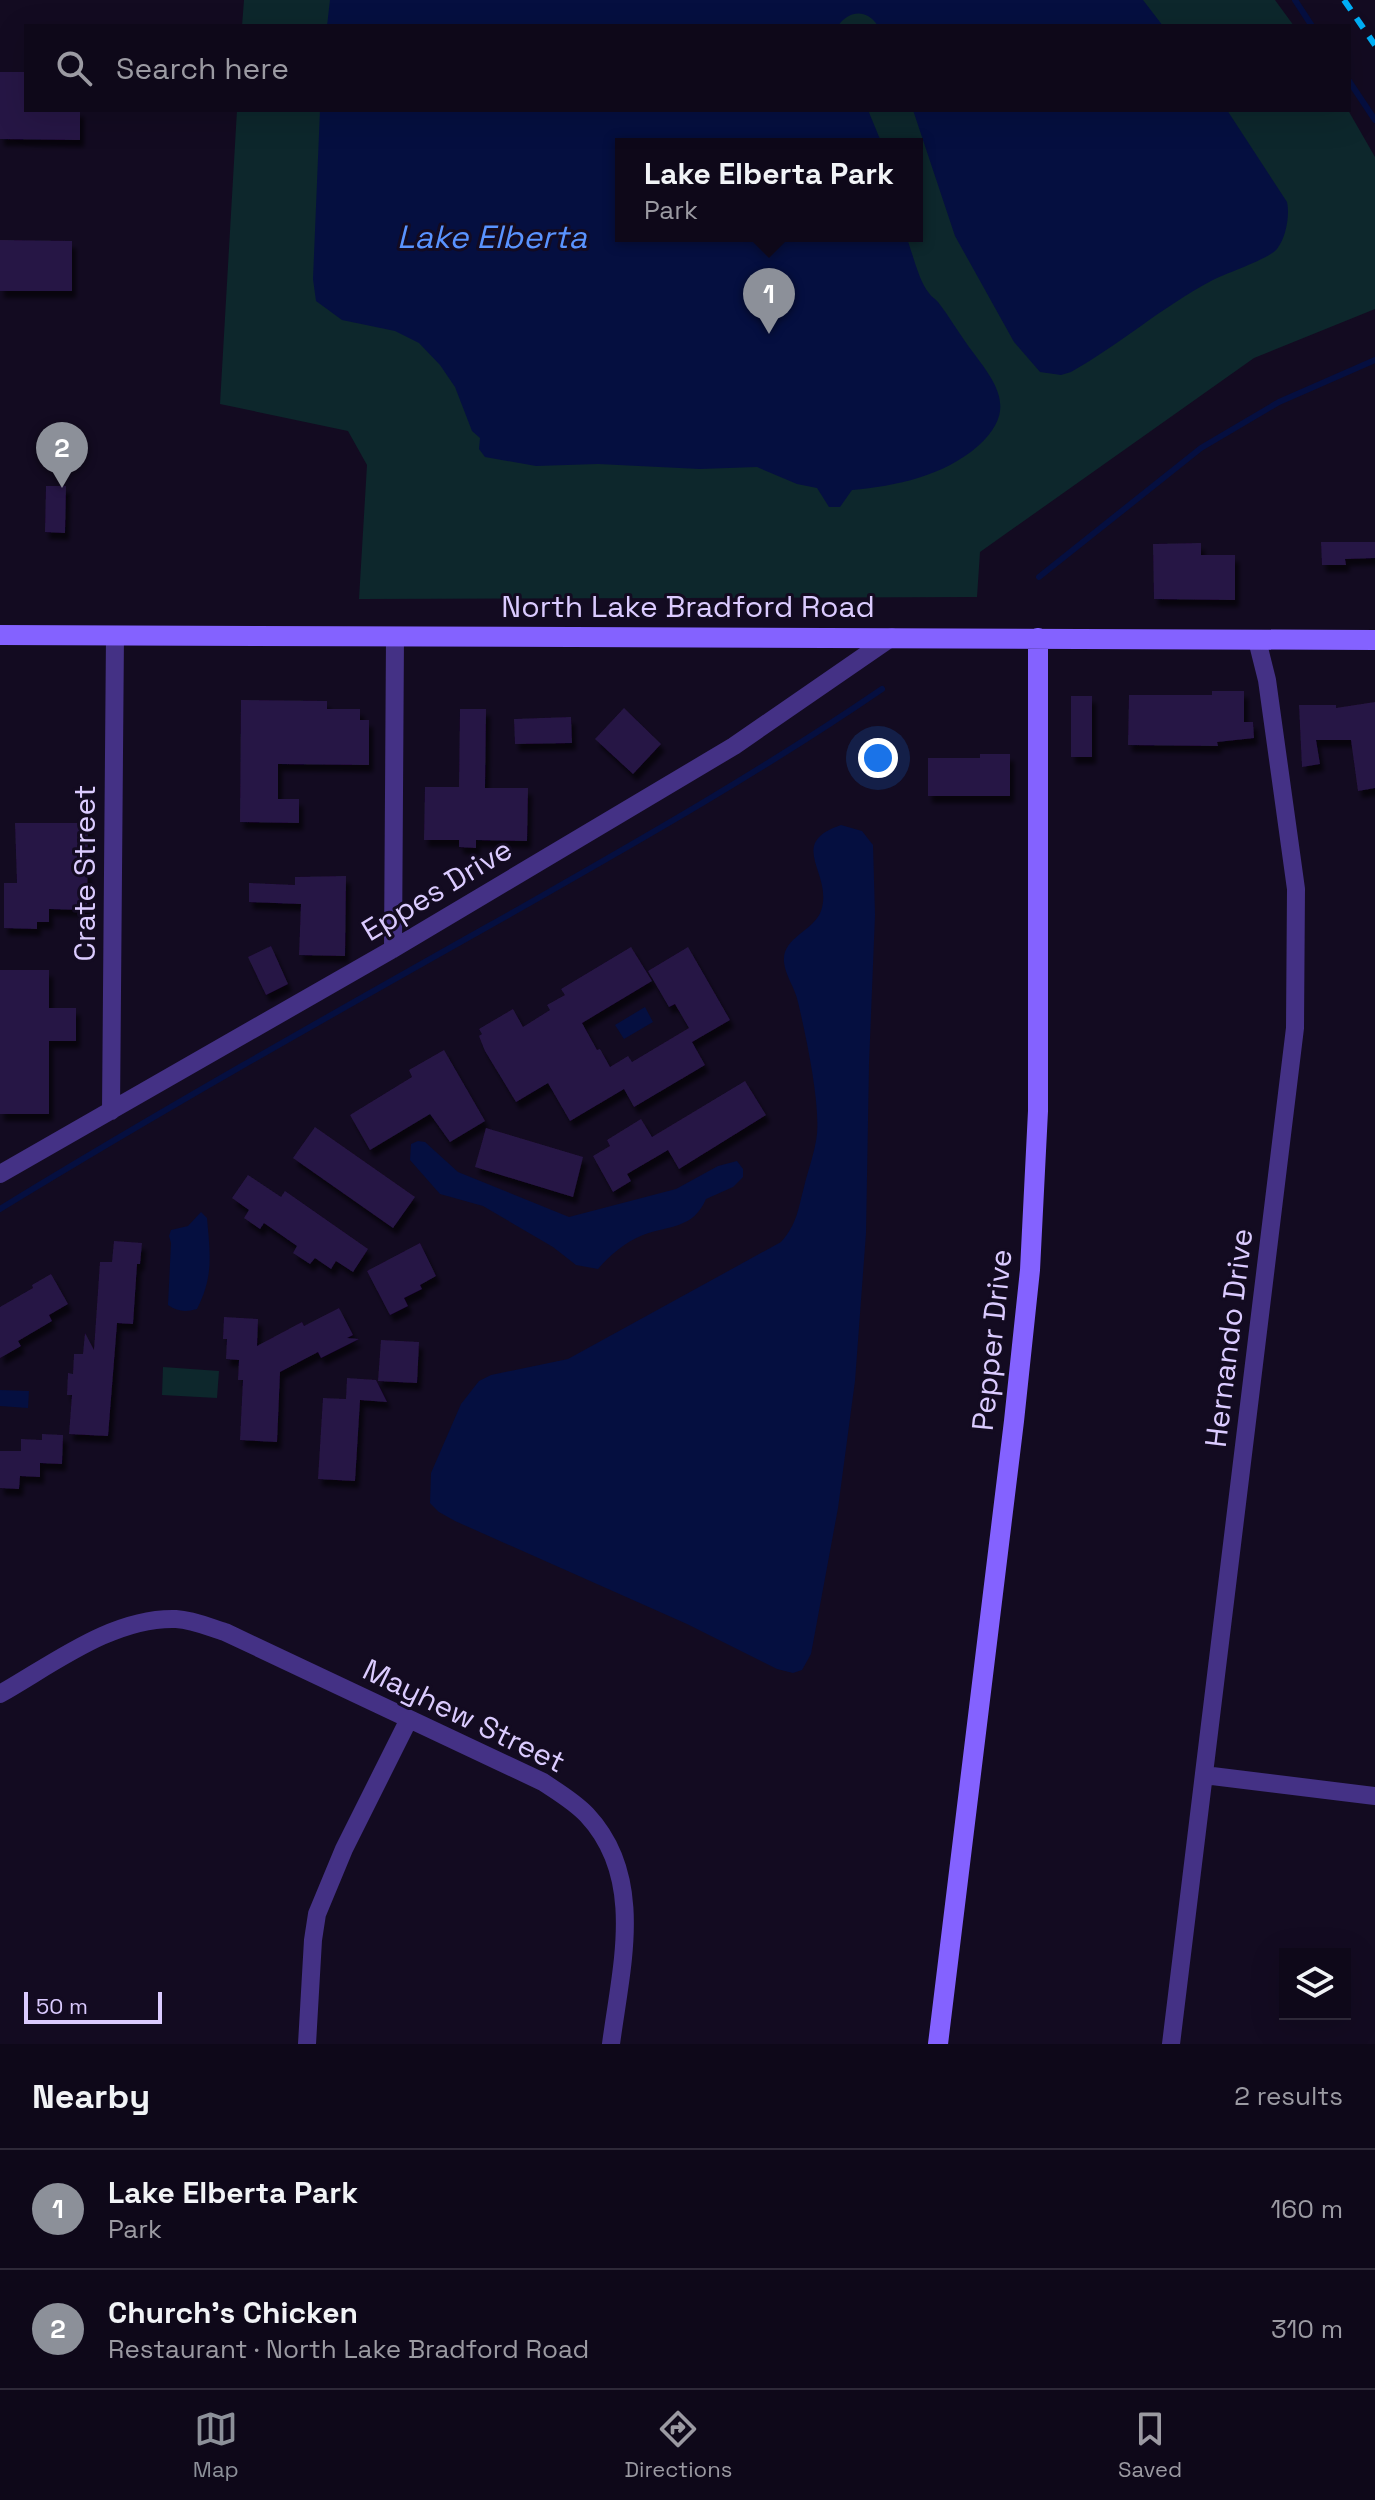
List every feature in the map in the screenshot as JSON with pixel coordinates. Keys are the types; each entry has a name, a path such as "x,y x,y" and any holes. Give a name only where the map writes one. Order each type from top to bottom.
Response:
{"street":[{"name":"North Lake Bradford Road","path":"0,635 1375,640"},
{"name":"Crate Street","path":"111,1111 115,635"},
{"path":"393,949 395,637"},
{"name":"Eppes Drive","path":"0,1174 393,949 734,746 892,637"},
{"name":"Pepper Drive","path":"938,2044 1030,1270 1038,1111 1038,638"},
{"name":"Hernando Drive","path":"1171,2044 1295,1028 1296,889 1267,680 1257,640"},
{"name":"Mayhew Street","path":"0,1694 111,1633 140,1623 180,1619 225,1632 543,1782 577,1806 605,1839 619,1865 626,1907 611,2044"},
{"path":"307,2044 317,1914 344,1849 409,1719"},
{"path":"1204,1775 1375,1796"}],"green space":[{"path":"244,0 1275,0 1293,24 242,24"},
{"path":"237,112 1349,112 1375,157 1375,309 1254,358 980,552 977,597 359,599 367,465 348,431 220,404"},
{"path":"163,1367 219,1371 217,1398 162,1395"}],"water":[{"path":"330,0 1143,0 1161,24 877,24 863,14 853,14 840,24 327,24"},
{"name":"Lake Elberta","path":"320,112 869,112 880,138 615,138 615,242 908,242 925,288 942,307 995,384 1000,408 998,420 978,446 950,465 919,478 852,490 840,507 829,507 817,488 797,484 757,467 536,466 485,457 479,449 480,438 472,431 455,387 419,343 395,331 342,320 316,301 313,279"},
{"path":"914,112 1228,112 1287,202 1285,233 1272,253 1193,291 1071,372 1061,375 1040,372 1014,342 955,236"},
{"path":"841,825 862,831 873,845 875,915 866,1233 855,1381 838,1508 811,1654 802,1670 793,1673 777,1669 687,1624 455,1521 430,1503 431,1473 461,1404 479,1381 491,1375 568,1359 781,1242 794,1223 813,1154 817,1120 808,1050 797,997 785,967 785,953 821,911 822,884 813,851 816,841"},
{"path":"645,1007 653,1022 624,1039 615,1025"},
{"path":"425,1142 458,1172 569,1217 676,1189 718,1166 737,1161 743,1169 743,1177 733,1187 706,1199 701,1209 687,1221 636,1238 618,1249 598,1269 576,1265 553,1247 483,1206 440,1194 410,1160 411,1144"},
{"path":"201,1212 207,1218 209,1242 210,1264 206,1286 197,1309 179,1310 168,1305 169,1236 171,1230 188,1226"},
{"path":"0,1390 29,1391 28,1408 0,1406"}],"building":[{"path":"0,72 24,72 24,112 80,112 80,140 0,139"},
{"path":"0,240 72,241 72,291 0,291"},
{"path":"46,486 66,486 65,533 45,532"},
{"path":"1321,542 1375,542 1375,558 1345,559 1346,565 1322,565"},
{"path":"1201,543 1201,555 1235,555 1235,600 1154,599 1153,544"},
{"path":"1212,691 1244,691 1244,722 1253,722 1254,738 1217,742 1218,746 1128,745 1129,695 1212,695"},
{"path":"1071,696 1092,696 1092,757 1071,757"},
{"path":"241,700 327,701 327,709 360,709 360,720 369,720 369,765 278,764 278,799 299,799 299,823 240,822"},
{"path":"1375,702 1375,788 1358,791 1351,740 1316,740 1320,764 1302,767 1299,705 1336,705 1336,708"},
{"path":"624,708 661,744 633,774 595,739"},
{"path":"460,709 486,709 485,788 528,788 527,841 476,840 476,848 459,847 459,840 424,840 425,787 459,787"},
{"path":"571,717 572,743 515,744 514,719"},
{"path":"980,754 1010,754 1010,796 928,796 928,758 980,758"},
{"path":"15,823 88,823 87,910 49,909 49,922 37,922 37,929 4,928 4,883 17,883"},
{"path":"346,876 345,956 299,955 301,904 249,902 249,883 295,885 295,877"},
{"path":"271,946 288,984 266,995 248,957"},
{"path":"631,947 652,981 582,1023 597,1050 600,1049 610,1067 628,1056 632,1062 689,1028 675,1004 669,1007 648,971 688,947 730,1020 692,1042 705,1065 634,1107 624,1089 570,1121 548,1083 516,1102 485,1051 479,1029 513,1009 523,1027 550,1010 547,1005 565,995 561,989"},
{"path":"0,970 49,970 49,1008 76,1008 76,1041 49,1041 49,1114 0,1114"},
{"path":"444,1050 485,1121 450,1142 430,1114 370,1150 350,1115 412,1077 409,1070"},
{"path":"745,1081 766,1115 679,1169 668,1150 627,1174 631,1181 613,1192 593,1156 610,1146 607,1140 641,1119 652,1137"},
{"path":"315,1127 415,1197 393,1228 293,1158"},
{"path":"486,1128 583,1157 573,1197 475,1167"},
{"path":"248,1175 281,1197 285,1191 368,1249 353,1272 336,1261 331,1269 315,1258 310,1264 293,1253 297,1246 264,1223 260,1229 244,1218 249,1210 232,1198"},
{"path":"114,1241 142,1243 140,1264 137,1264 133,1324 117,1323 108,1436 69,1434 72,1395 67,1395 68,1373 73,1374 74,1354 83,1354 85,1333 94,1350 100,1262 112,1262"},
{"path":"420,1243 436,1276 420,1285 422,1289 404,1298 408,1306 390,1315 367,1271"},
{"path":"51,1274 68,1304 49,1315 52,1321 18,1341 21,1346 0,1358 0,1307"},
{"path":"339,1308 353,1335 347,1338 359,1339 321,1358 318,1352 280,1372 277,1442 240,1440 243,1380 238,1380 239,1360 226,1359 224,1317 258,1319 257,1346 302,1322 304,1326"},
{"path":"381,1340 419,1342 417,1383 378,1381"},
{"path":"347,1378 376,1380 387,1402 360,1400 355,1481 318,1479 323,1398 346,1399"},
{"path":"42,1434 63,1435 62,1464 40,1463 40,1477 20,1476 19,1489 0,1488 0,1451 21,1451 21,1439 42,1440"}],"waterway":[{"path":"1295,0 1311,24"},
{"path":"1351,84 1375,120"},
{"path":"1039,577 1201,448 1279,402 1375,360"},
{"path":"0,1209 193,1094 657,830 882,689"}],"railway":[{"path":"1344,0 1375,45"}],"place":[{"name":"Lake Elberta Park","path":"769,334"},
{"name":"Church's Chicken","path":"62,488"}]}
